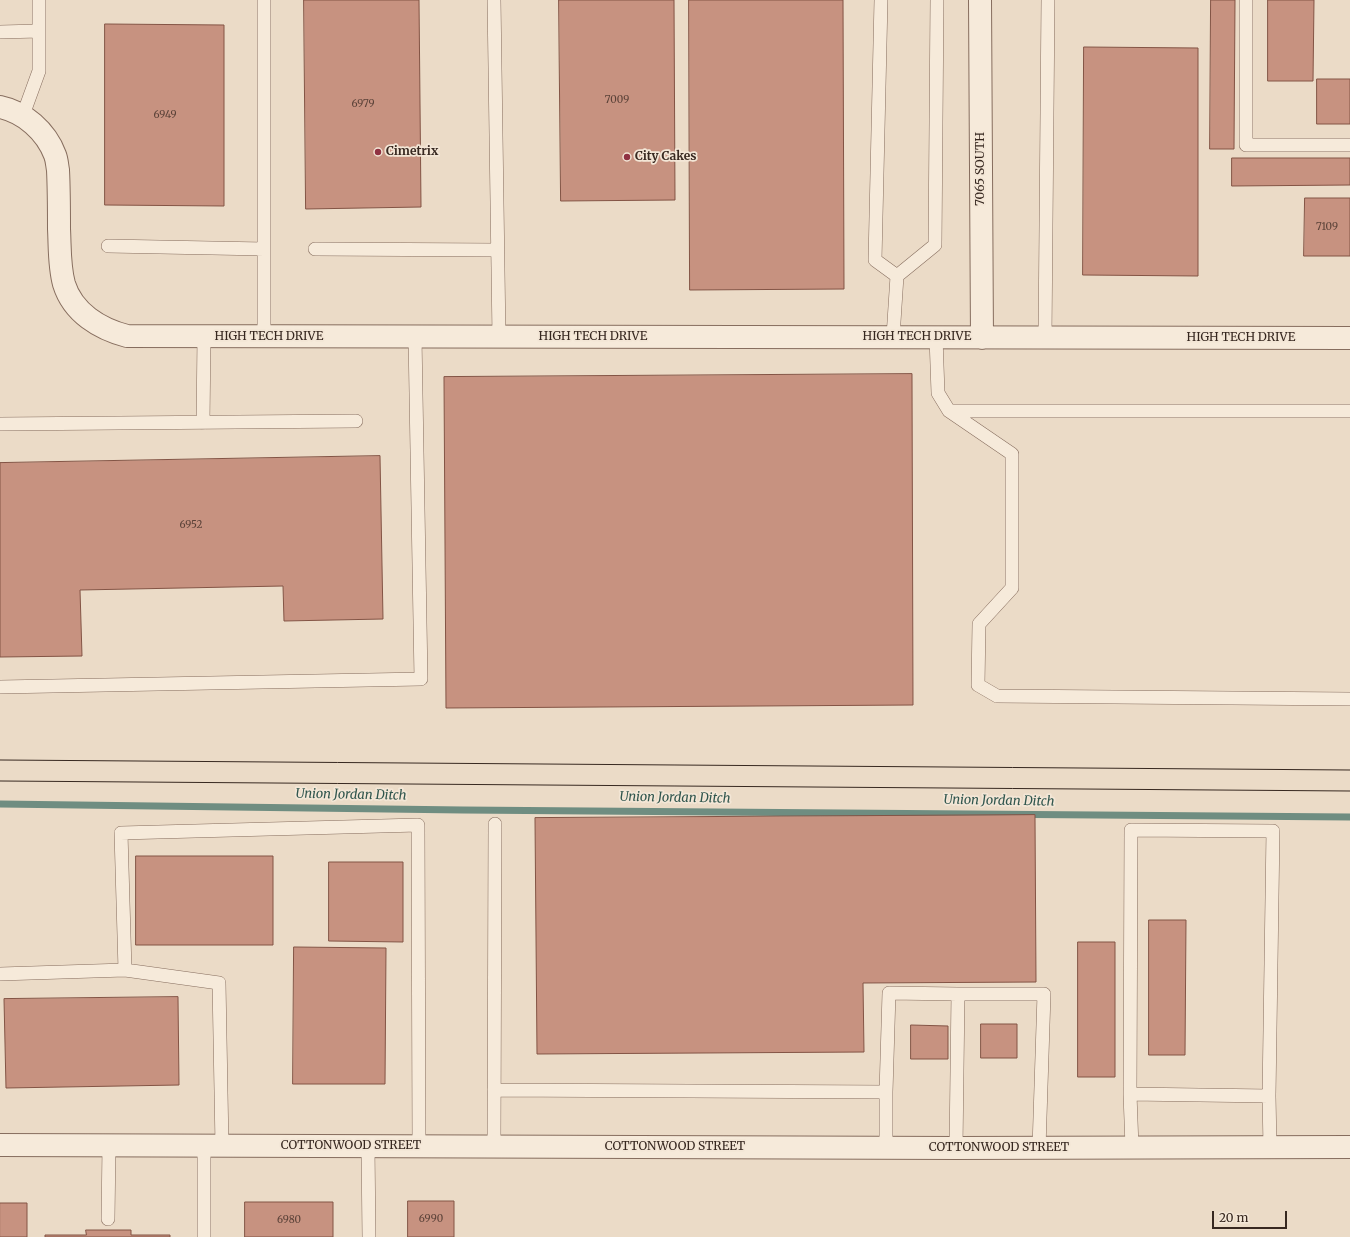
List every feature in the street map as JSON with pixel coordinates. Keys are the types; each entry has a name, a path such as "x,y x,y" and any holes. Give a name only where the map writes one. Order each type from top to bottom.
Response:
{"street":[{"name":"7065 SOUTH","path":"980,0 982,338"},
{"name":"HIGH TECH DRIVE","path":"0,107 9,108 23,116 39,130 49,142 55,155 58,170 61,268 64,284 71,298 81,311 99,326 127,336 1350,338"},
{"name":"COTTONWOOD STREET","path":"0,1145 956,1148 1350,1147"}],"lane":[{"path":"23,116 39,71 40,0"},
{"path":"264,0 264,337"},
{"path":"494,0 499,337"},
{"path":"881,0 876,260 897,276"},
{"path":"893,337 897,276 935,245 937,0"},
{"path":"1045,338 1048,0"},
{"path":"1246,0 1246,145 1350,145"},
{"path":"0,32 39,31"},
{"path":"108,246 264,249"},
{"path":"315,249 497,250"},
{"path":"203,423 204,337"},
{"path":"0,687 421,679 415,337"},
{"path":"936,337 938,393 948,411 1012,454 1012,588 979,624 978,685 998,696 1350,699"},
{"path":"948,411 1350,411"},
{"path":"0,424 356,421"},
{"path":"494,824 494,1146"},
{"path":"125,970 121,833 418,825 419,1146"},
{"path":"1132,1148 1130,1094 1131,830 1273,831 1269,1096 1270,1148"},
{"path":"0,974 125,970 219,983 213,1146 204,1237"},
{"path":"886,1147 889,992 1044,994 1039,1148"},
{"path":"956,1148 958,994"},
{"path":"494,1090 886,1092"},
{"path":"1130,1094 1269,1096"},
{"path":"108,1219 110,1146"},
{"path":"368,1146 369,1237"}],"building":[{"path":"304,0 419,0 421,207 306,209"},
{"path":"559,0 674,0 675,200 561,201"},
{"path":"689,0 843,0 844,289 690,290"},
{"path":"1211,0 1235,0 1234,149 1210,149"},
{"path":"1268,0 1314,0 1313,81 1268,81"},
{"path":"105,24 224,25 224,206 105,205"},
{"path":"1084,47 1198,48 1198,276 1083,275"},
{"path":"1317,79 1350,79 1350,124 1317,124"},
{"path":"1232,158 1350,158 1350,185 1232,186"},
{"path":"1305,198 1350,198 1350,256 1304,256"},
{"path":"912,374 913,705 446,708 444,377"},
{"path":"380,456 383,619 284,621 283,586 80,590 82,656 0,657 0,463"},
{"path":"1035,815 1036,982 863,983 864,1052 537,1054 535,818"},
{"path":"136,856 273,856 273,945 136,945"},
{"path":"329,862 403,862 403,942 329,941"},
{"path":"1149,920 1186,920 1185,1055 1149,1055"},
{"path":"1078,942 1115,942 1115,1077 1078,1077"},
{"path":"294,947 386,948 385,1084 293,1084"},
{"path":"178,997 179,1085 6,1088 4,999"},
{"path":"981,1024 1017,1024 1017,1058 981,1058"},
{"path":"911,1025 948,1026 948,1059 911,1059"},
{"path":"408,1201 454,1201 454,1237 408,1237"},
{"path":"245,1202 333,1202 333,1237 245,1237"},
{"path":"0,1203 27,1203 27,1237 0,1237"},
{"path":"86,1230 131,1230 131,1235 170,1235 170,1237 45,1237 45,1235 86,1235"}],"waterway":[{"name":"Union Jordan Ditch","path":"0,804 463,810 1350,817"}],"tram line":[{"path":"0,760 1350,770"},
{"path":"0,781 1350,791"}],"place":[{"name":"Cimetrix","path":"378,152"},
{"name":"City Cakes","path":"627,157"}]}
